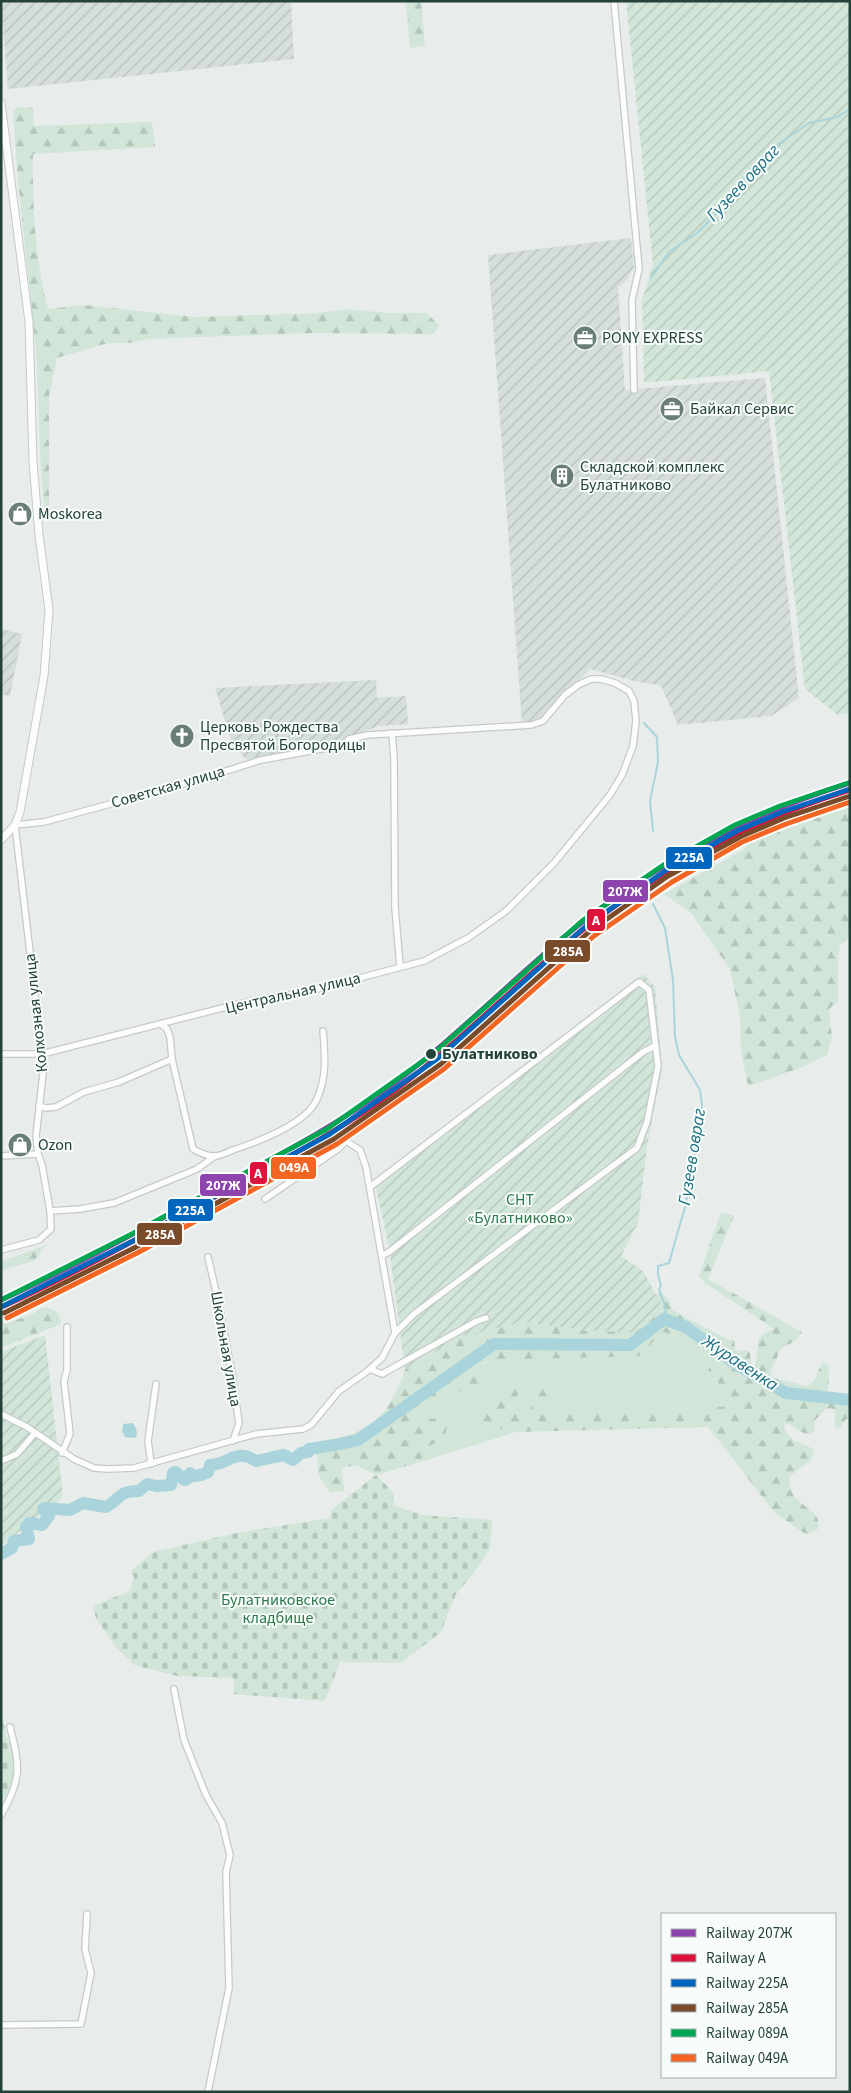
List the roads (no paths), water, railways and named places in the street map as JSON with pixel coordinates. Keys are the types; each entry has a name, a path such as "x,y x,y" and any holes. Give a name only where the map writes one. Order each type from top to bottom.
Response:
{"street":[{"path":"614,1 639,268 632,300 634,390"},
{"path":"1,103 29,322 34,478 49,610 44,676 20,812 15,825 1,840"},
{"name":"Центральная улица","path":"1,1054 42,1054 234,1005 314,990 424,961 468,938 506,911 554,863 610,795 622,775 633,746 636,721 634,701 629,691 602,679 591,679 578,685 565,695 543,721 531,725 392,732"},
{"path":"392,732 394,758 395,907 400,967"},
{"name":"Советская улица","path":"15,825 44,822 191,782 261,760 343,745 349,739 392,732"},
{"name":"Колхозная улица","path":"1,1250 39,1240 51,1229 50,1210 36,1136 44,1064 15,825"},
{"path":"1,1414 35,1432 62,1453 94,1468 108,1469 134,1468 256,1434 303,1429 311,1425 339,1391 373,1367 382,1358 395,1333 414,1314 637,1148 646,1122 658,1066 649,990 639,982 370,1187"},
{"path":"162,1024 170,1037 172,1059 193,1149 202,1154 215,1156"},
{"path":"50,1210 80,1209 114,1204 197,1169 215,1156 251,1144 278,1131 307,1113 317,1101 324,1076 323,1031"},
{"path":"383,1254 389,1252 644,1052 655,1046"},
{"path":"39,1106 46,1108 56,1107 84,1092 119,1082 172,1059"},
{"path":"266,1199 338,1149 346,1141 360,1150 366,1167 383,1254 395,1333"},
{"path":"1,1156 38,1154"},
{"name":"Школьная улица","path":"208,1257 232,1374 239,1423 233,1441"},
{"path":"373,1367 372,1370 382,1374 476,1321 486,1318"},
{"path":"62,1453 70,1434 64,1381 67,1370 67,1327"},
{"path":"151,1464 148,1442 156,1384"},
{"path":"1,1461 17,1454 35,1432"},
{"path":"174,1689 184,1740 206,1796 222,1823 230,1855 226,1872 229,1988 208,2092"},
{"path":"1,1815 14,1793 17,1781 15,1745 10,1727"},
{"path":"1,2025 81,2024 91,1973 85,1949 87,1914"}],"water":[{"path":"133,1423 137,1430 135,1438 125,1437 122,1431 123,1424"}],"waterway":[{"name":"Гузеев овраг","path":"651,278 669,252 697,233 714,216 750,171 770,150 809,123 837,117 850,109"},
{"name":"Гузеев овраг","path":"644,723 657,737 658,762 650,801 653,831"},
{"name":"Гузеев овраг","path":"653,904 665,928 673,980 675,1037 679,1055 700,1090 702,1105 685,1207 669,1263 658,1266 661,1285 659,1290 666,1308 664,1319"},
{"name":"Журавенка","path":"1,1554 12,1548 14,1541 29,1539 26,1527 29,1523 42,1525 49,1516 43,1509 45,1508 70,1510 83,1503 106,1507 123,1494 139,1491 147,1484 156,1486 171,1485 173,1473 176,1472 184,1480 187,1479 190,1473 191,1476 204,1474 208,1472 210,1465 237,1456 249,1457 256,1461 284,1455 293,1460 301,1453 308,1452 309,1449 358,1440 494,1344 630,1345 664,1319 686,1327 736,1364 786,1393 850,1400"}],"rail line":[{"name":"089А","path":"1,1300 130,1235 327,1129 433,1054 582,921 662,866 735,825 780,806 848,783"},
{"name":"207Ж","path":"1,1300 84,1260 306,1140 348,1115 412,1070 564,937 629,888 664,866 699,846 773,811 850,783"},
{"name":"225А","path":"1,1307 133,1241 330,1134 437,1059 586,926 665,871 737,831 782,812 850,789"},
{"name":"A","path":"4,1306 141,1237 288,1157 373,1106 439,1055 569,941 600,917 667,872 702,852 775,817 850,790"},
{"name":"285А","path":"4,1313 136,1247 334,1139 441,1064 590,931 668,876 740,837 784,818 850,796"},
{"name":"049А","path":"7,1318 139,1252 337,1144 444,1069 594,936 672,882 742,842 786,824 850,802"}],"place":[{"name":"PONY EXPRESS","path":"585,338"},
{"name":"Байкал Сервис","path":"672,409"},
{"name":"Складской комплекс Булатниково","path":"562,476"},
{"name":"Moskorea","path":"20,514"},
{"name":"Церковь Рождества Пресвятой Богородицы","path":"182,736"},
{"name":"Булатниково","path":"431,1054"},
{"name":"Ozon","path":"20,1145"}],"park label":[{"name":"СНТ «Булатниково»","path":"520,1209"},
{"name":"Булатниковское кладбище","path":"278,1609"}]}
